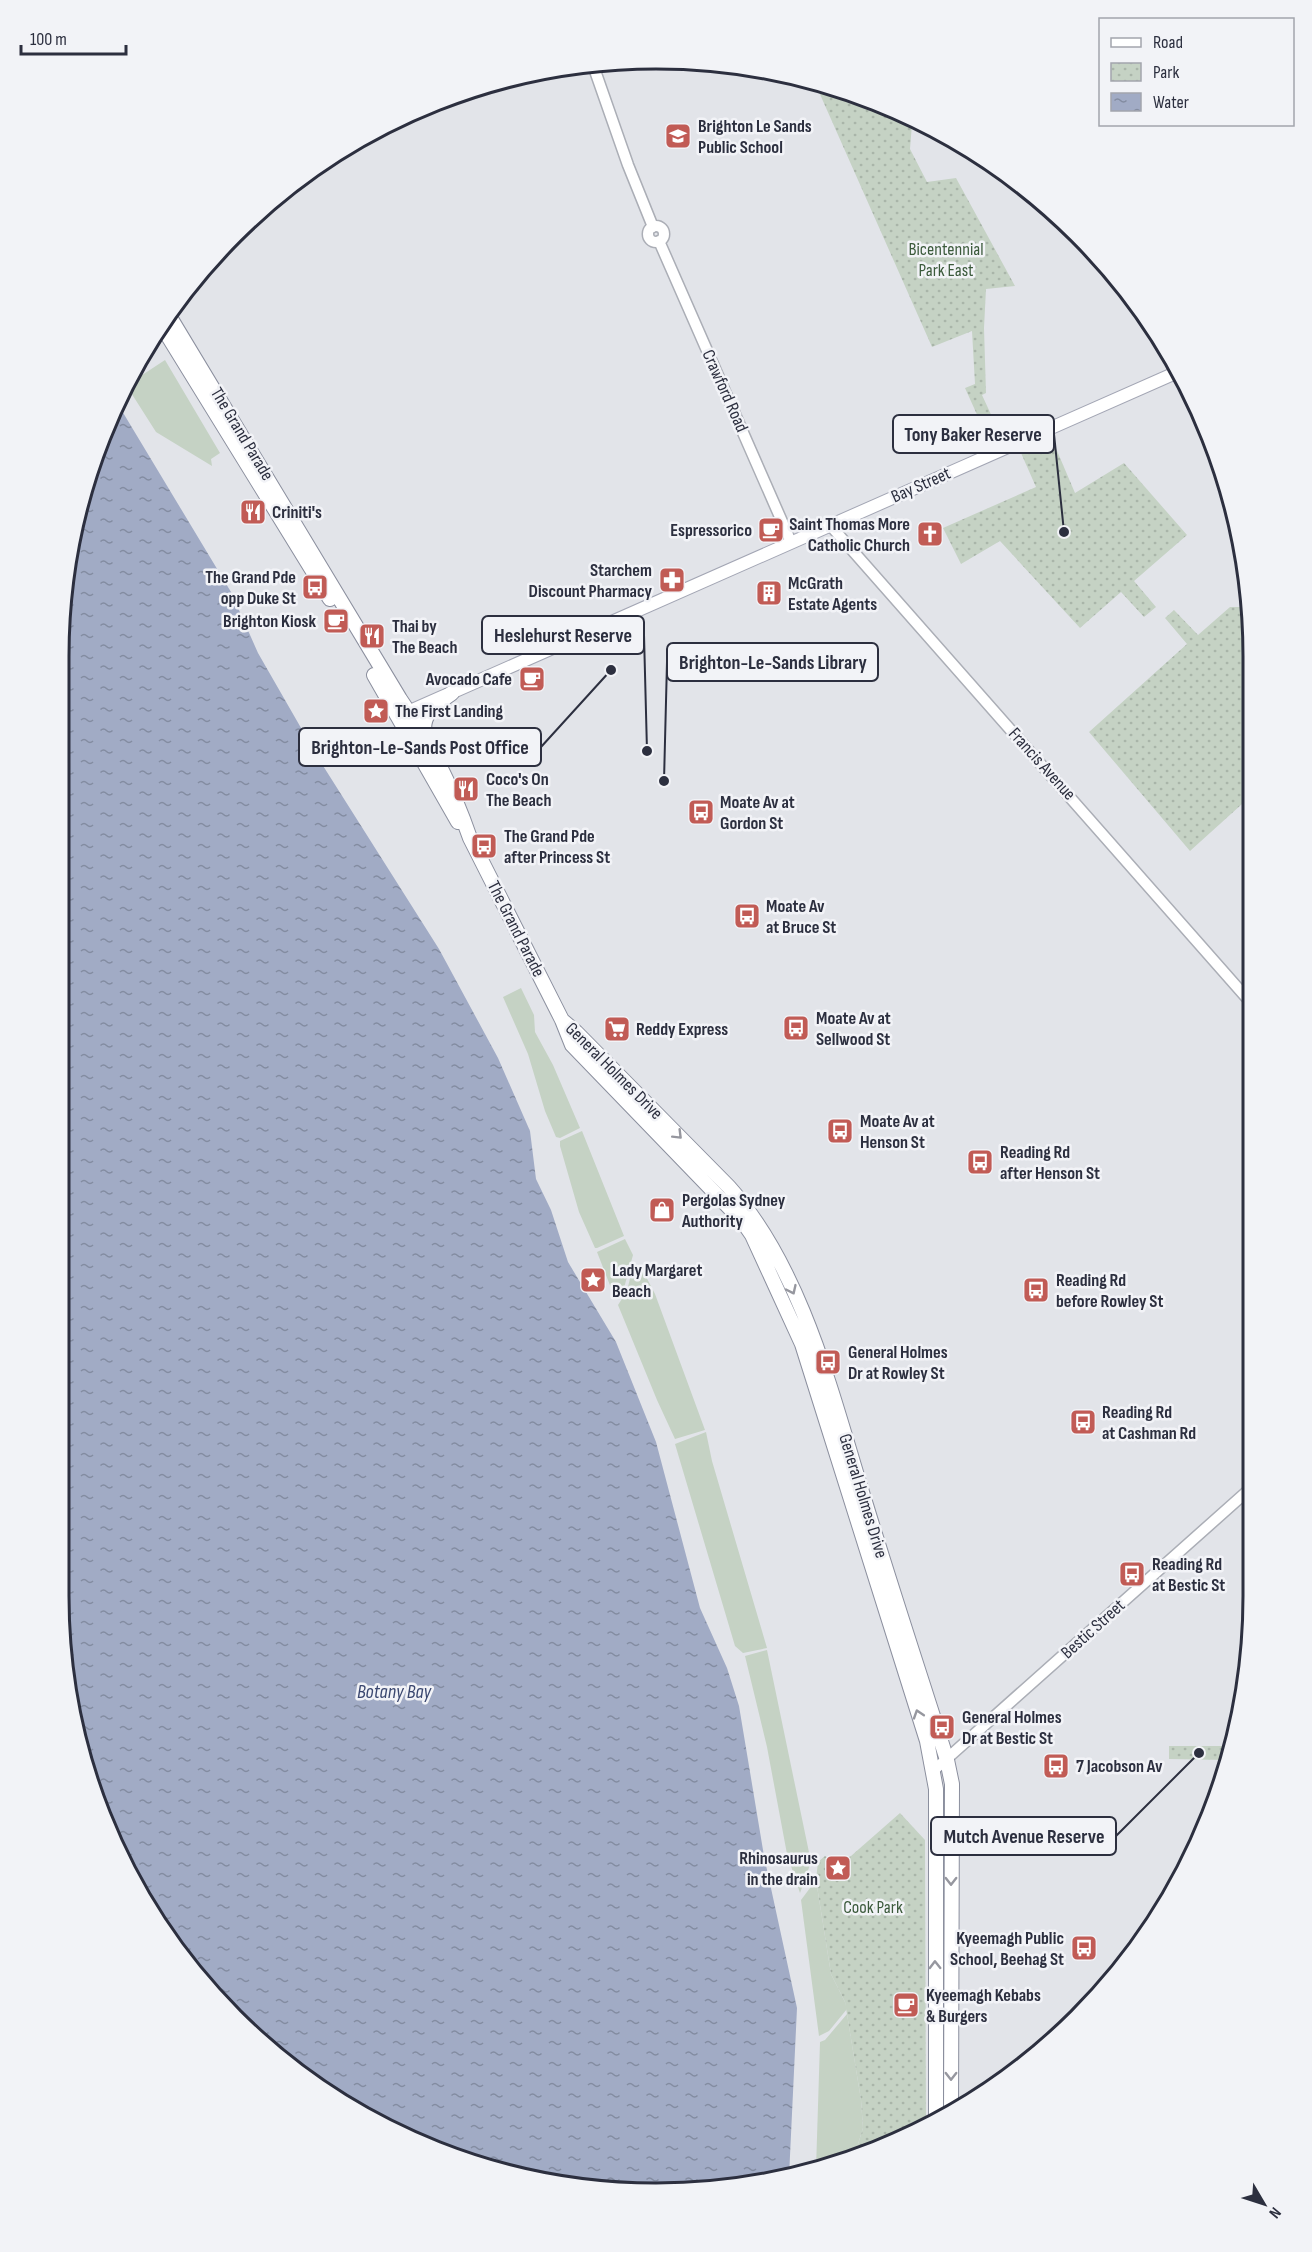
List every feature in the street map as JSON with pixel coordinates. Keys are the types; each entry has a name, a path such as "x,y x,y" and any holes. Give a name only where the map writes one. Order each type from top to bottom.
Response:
{"highway":[{"name":"The Grand Parade","path":"173,323 403,714 452,814 470,838"},
{"name":"The Grand Parade","path":"166,332 403,714 425,738 460,810 470,838 562,1020"},
{"path":"425,738 423,727 425,717 452,693"},
{"name":"General Holmes Drive","path":"562,1020 729,1187 750,1211 770,1243 814,1340 947,1760 952,1784 951,2103"},
{"name":"General Holmes Drive","path":"562,1020 572,1045 582,1057 717,1194 752,1235 802,1344 927,1741 933,1771 937,1803 936,2111"}],"main road":[{"name":"Bay Street","path":"403,714 1171,375"}],"street":[{"name":"Crawford Road","path":"596,72 628,165 653,227 659,227 663,231 663,237 659,241 791,542"},
{"name":"Francis Avenue","path":"830,525 1243,994"},
{"name":"Bestic Street","path":"933,1771 1243,1495"}],"green space":[{"name":"Bicentennial Park East","path":"819,92 845,100 912,128 910,149 927,182 956,178 1015,286 986,289 984,328 986,393 982,395 1000,434 988,439 965,388 975,384 972,331 932,347"},
{"path":"165,360 220,453 211,459 212,466 156,432 131,393 141,376"},
{"path":"1052,439 1075,493 1124,463 1187,535 1134,581 1156,607 1144,617 1121,592 1080,628 1000,541 961,564 943,528 1036,487 1021,453"},
{"path":"1230,607 1241,607 1243,803 1190,851 1089,732 1187,644 1165,618 1174,610 1198,635"},
{"path":"521,988 534,1015 535,1032 553,1065 580,1128 560,1138 556,1137 545,1111 528,1054 503,997"},
{"path":"582,1131 624,1236 597,1248 579,1212 560,1146 560,1141"},
{"path":"625,1239 633,1255 624,1288 615,1298 597,1252"},
{"path":"640,1265 655,1294 705,1430 675,1439 618,1305 627,1291 632,1270"},
{"path":"706,1432 712,1461 767,1648 743,1653 735,1646 675,1444"},
{"path":"767,1650 811,1862 800,1893 787,1854 767,1747 745,1656"},
{"path":"1169,1746 1223,1746 1219,1760 1169,1759"},
{"name":"Cook Park","path":"900,1813 925,1840 926,2117 857,2147 863,2128 861,2100 845,2002 831,1974 816,1880 818,1862 825,1856 838,1860 851,1856"},
{"path":"816,1880 831,1974 847,2009 829,2031 819,2036 801,1900"},
{"path":"847,2014 861,2100 863,2128 857,2147 816,2161 820,2042 825,2040"}],"water":[{"name":"Botany Bay","path":"123,412 231,592 258,653 320,761 439,949 498,1058 530,1131 536,1179 551,1210 568,1262 616,1342 656,1442 700,1608 727,1668 739,1706 764,1856 797,2008 789,2168 733,2178 656,2183 579,2178 504,2163 431,2138 362,2104 299,2062 269,2037 241,2011 190,1953 148,1889 114,1821 100,1785 80,1711 70,1634 69,656 70,618 80,541 100,467"}],"place":[{"name":"Brighton Le Sands Public School","path":"678,136"},
{"name":"Criniti's","path":"253,512"},
{"name":"Espressorico","path":"771,530"},
{"name":"Tony Baker Reserve","path":"1064,532"},
{"name":"Saint Thomas More Catholic Church","path":"930,534"},
{"name":"Starchem Discount Pharmacy","path":"672,580"},
{"name":"The Grand Pde opp Duke St","path":"315,587"},
{"name":"McGrath Estate Agents","path":"769,593"},
{"name":"Brighton Kiosk","path":"336,621"},
{"name":"Thai by The Beach","path":"372,636"},
{"name":"Brighton-Le-Sands Post Office","path":"611,670"},
{"name":"Avocado Cafe","path":"532,679"},
{"name":"The First Landing","path":"376,711"},
{"name":"Heslehurst Reserve","path":"647,751"},
{"name":"Brighton-Le-Sands Library","path":"664,781"},
{"name":"Coco's On The Beach","path":"466,789"},
{"name":"Moate Av at Gordon St","path":"701,812"},
{"name":"The Grand Pde after Princess St","path":"484,846"},
{"name":"Moate Av at Bruce St","path":"747,916"},
{"name":"Moate Av at Sellwood St","path":"796,1028"},
{"name":"Reddy Express","path":"617,1029"},
{"name":"Moate Av at Henson St","path":"840,1131"},
{"name":"Reading Rd after Henson St","path":"980,1162"},
{"name":"Pergolas Sydney Authority","path":"662,1210"},
{"name":"Lady Margaret Beach","path":"593,1280"},
{"name":"Reading Rd before Rowley St","path":"1036,1290"},
{"name":"General Holmes Dr at Rowley St","path":"828,1362"},
{"name":"Reading Rd at Cashman Rd","path":"1083,1422"},
{"name":"Reading Rd at Bestic St","path":"1132,1574"},
{"name":"General Holmes Dr at Bestic St","path":"942,1727"},
{"name":"Mutch Avenue Reserve","path":"1199,1753"},
{"name":"7 Jacobson Av","path":"1056,1766"},
{"name":"Rhinosaurus in the drain","path":"838,1868"},
{"name":"Kyeemagh Public School, Beehag St","path":"1084,1948"},
{"name":"Kyeemagh Kebabs & Burgers","path":"906,2005"}]}
